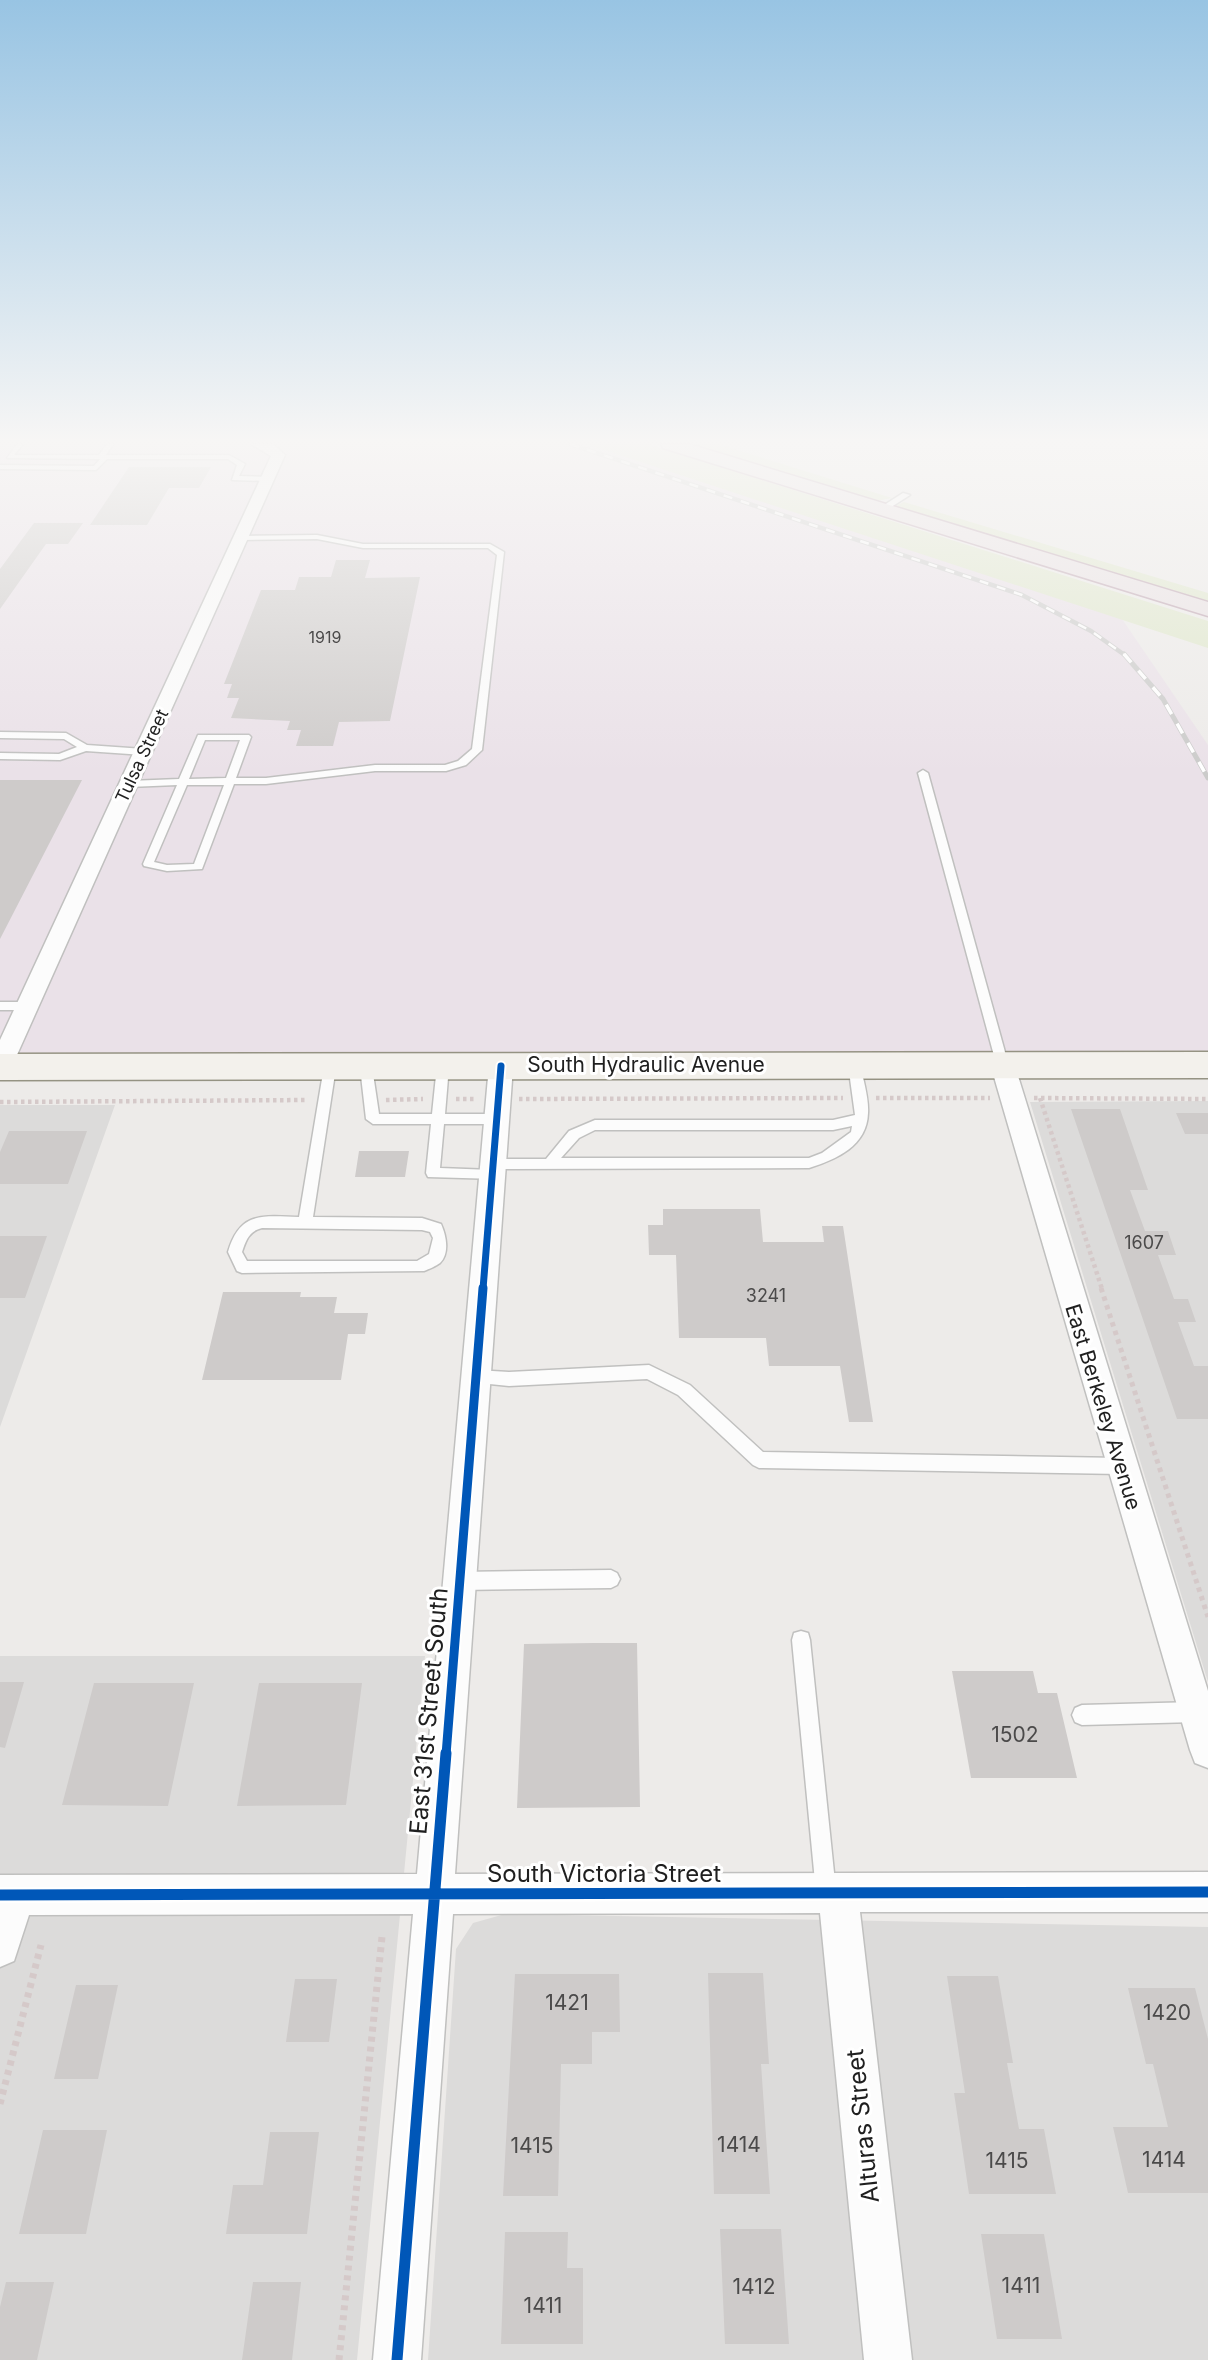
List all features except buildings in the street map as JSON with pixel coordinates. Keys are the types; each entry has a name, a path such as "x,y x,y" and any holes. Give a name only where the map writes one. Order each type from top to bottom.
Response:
{"highway":[{"path":"1029,554 1208,609"}],"street":[{"name":"Tulsa Street","path":"0,1066 235,554"},
{"name":"East Berkeley Avenue","path":"1002,1063 1026,1098 1121,1466 1208,1749"},
{"name":"South Hydraulic Avenue","path":"0,1066 328,1083 441,1083 499,1095 854,1064 1208,1065"},
{"name":"East 31st Street South","path":"397,2360 499,1095"},
{"name":"South Victoria Street","path":"7,1895 1208,1892"},
{"name":"Alturas Street","path":"832,1893 888,2360"},
{"path":"0,1947 7,1895"}],"lane":[{"path":"129,784 229,783 333,770 446,768 462,763 477,750 501,554"},
{"path":"0,735 66,736 85,748"},
{"path":"201,737 246,737 198,867 167,868 148,864 183,782 201,737"},
{"path":"0,757 60,757 85,748 144,752"},
{"path":"922,773 1002,1063"},
{"path":"0,1006 27,1006"},
{"path":"441,1083 433,1173 550,1164 809,1163 842,1149 857,1135 860,1098 854,1064"},
{"path":"305,1222 328,1083"},
{"path":"368,1083 373,1119 437,1119 499,1095"},
{"path":"550,1164 566,1141 582,1128 596,1125 833,1125 860,1119"},
{"path":"305,1222 430,1224 440,1238 439,1248 435,1258 419,1267 251,1268 242,1267 237,1261 238,1241 249,1224 305,1222"},
{"path":"476,1377 509,1379 649,1372 684,1390 758,1460 1121,1466"},
{"path":"459,1581 611,1579"},
{"path":"801,1640 832,1893"},
{"path":"1082,1715 1196,1712"}],"path":[{"path":"0,1102 328,1083"},
{"path":"368,1083 441,1083 499,1095 1208,1099"},
{"path":"1026,1098 1208,1617"},
{"path":"339,2360 382,1937"},
{"path":"0,2104 41,1945"}],"shaded area":[{"path":"0,554 938,554 1120,616 1208,745 1208,1067 0,1066"},
{"path":"1208,1101 1208,1682 1030,1102"},
{"path":"0,1105 115,1105 0,1427"},
{"path":"0,1656 425,1656 357,2360 0,2360"},
{"path":"505,1914 1208,1927 1208,2360 428,2360 456,1949 473,1923"}],"green space":[{"path":"922,554 996,554 1208,621 1208,648"},
{"path":"1044,554 1078,554 1208,593 1208,605"}],"railway":[{"path":"900,554 1022,595 1091,631 1125,656"},
{"path":"1125,656 1163,699 1208,778"}],"cycle path":[{"path":"397,2360 501,1066"},
{"path":"0,1895 1208,1892"}]}
